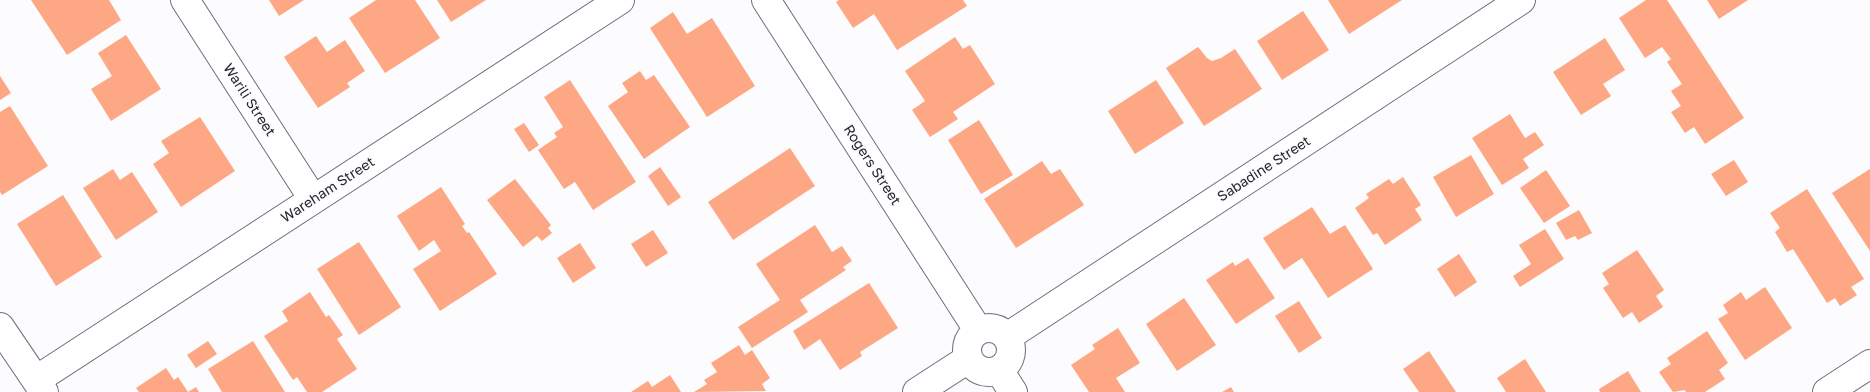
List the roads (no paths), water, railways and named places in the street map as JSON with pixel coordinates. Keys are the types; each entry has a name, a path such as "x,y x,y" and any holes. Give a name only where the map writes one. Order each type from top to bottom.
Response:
{"street":[{"name":"Warili Street","path":"185,0 313,200"},
{"name":"Wareham Street","path":"40,386 313,200 620,0"},
{"name":"Rogers Street","path":"766,0 978,330"},
{"name":"Sabadine Street","path":"1007,337 1521,0"},
{"path":"0,327 8,359 40,386"},
{"path":"984,328 997,329 1007,337 1011,344 1011,352 1005,366 1006,381 990,372 976,369 968,359 967,346 969,340 978,330 984,328"},
{"path":"917,392 968,359"},
{"path":"1827,392 1870,364"}]}
